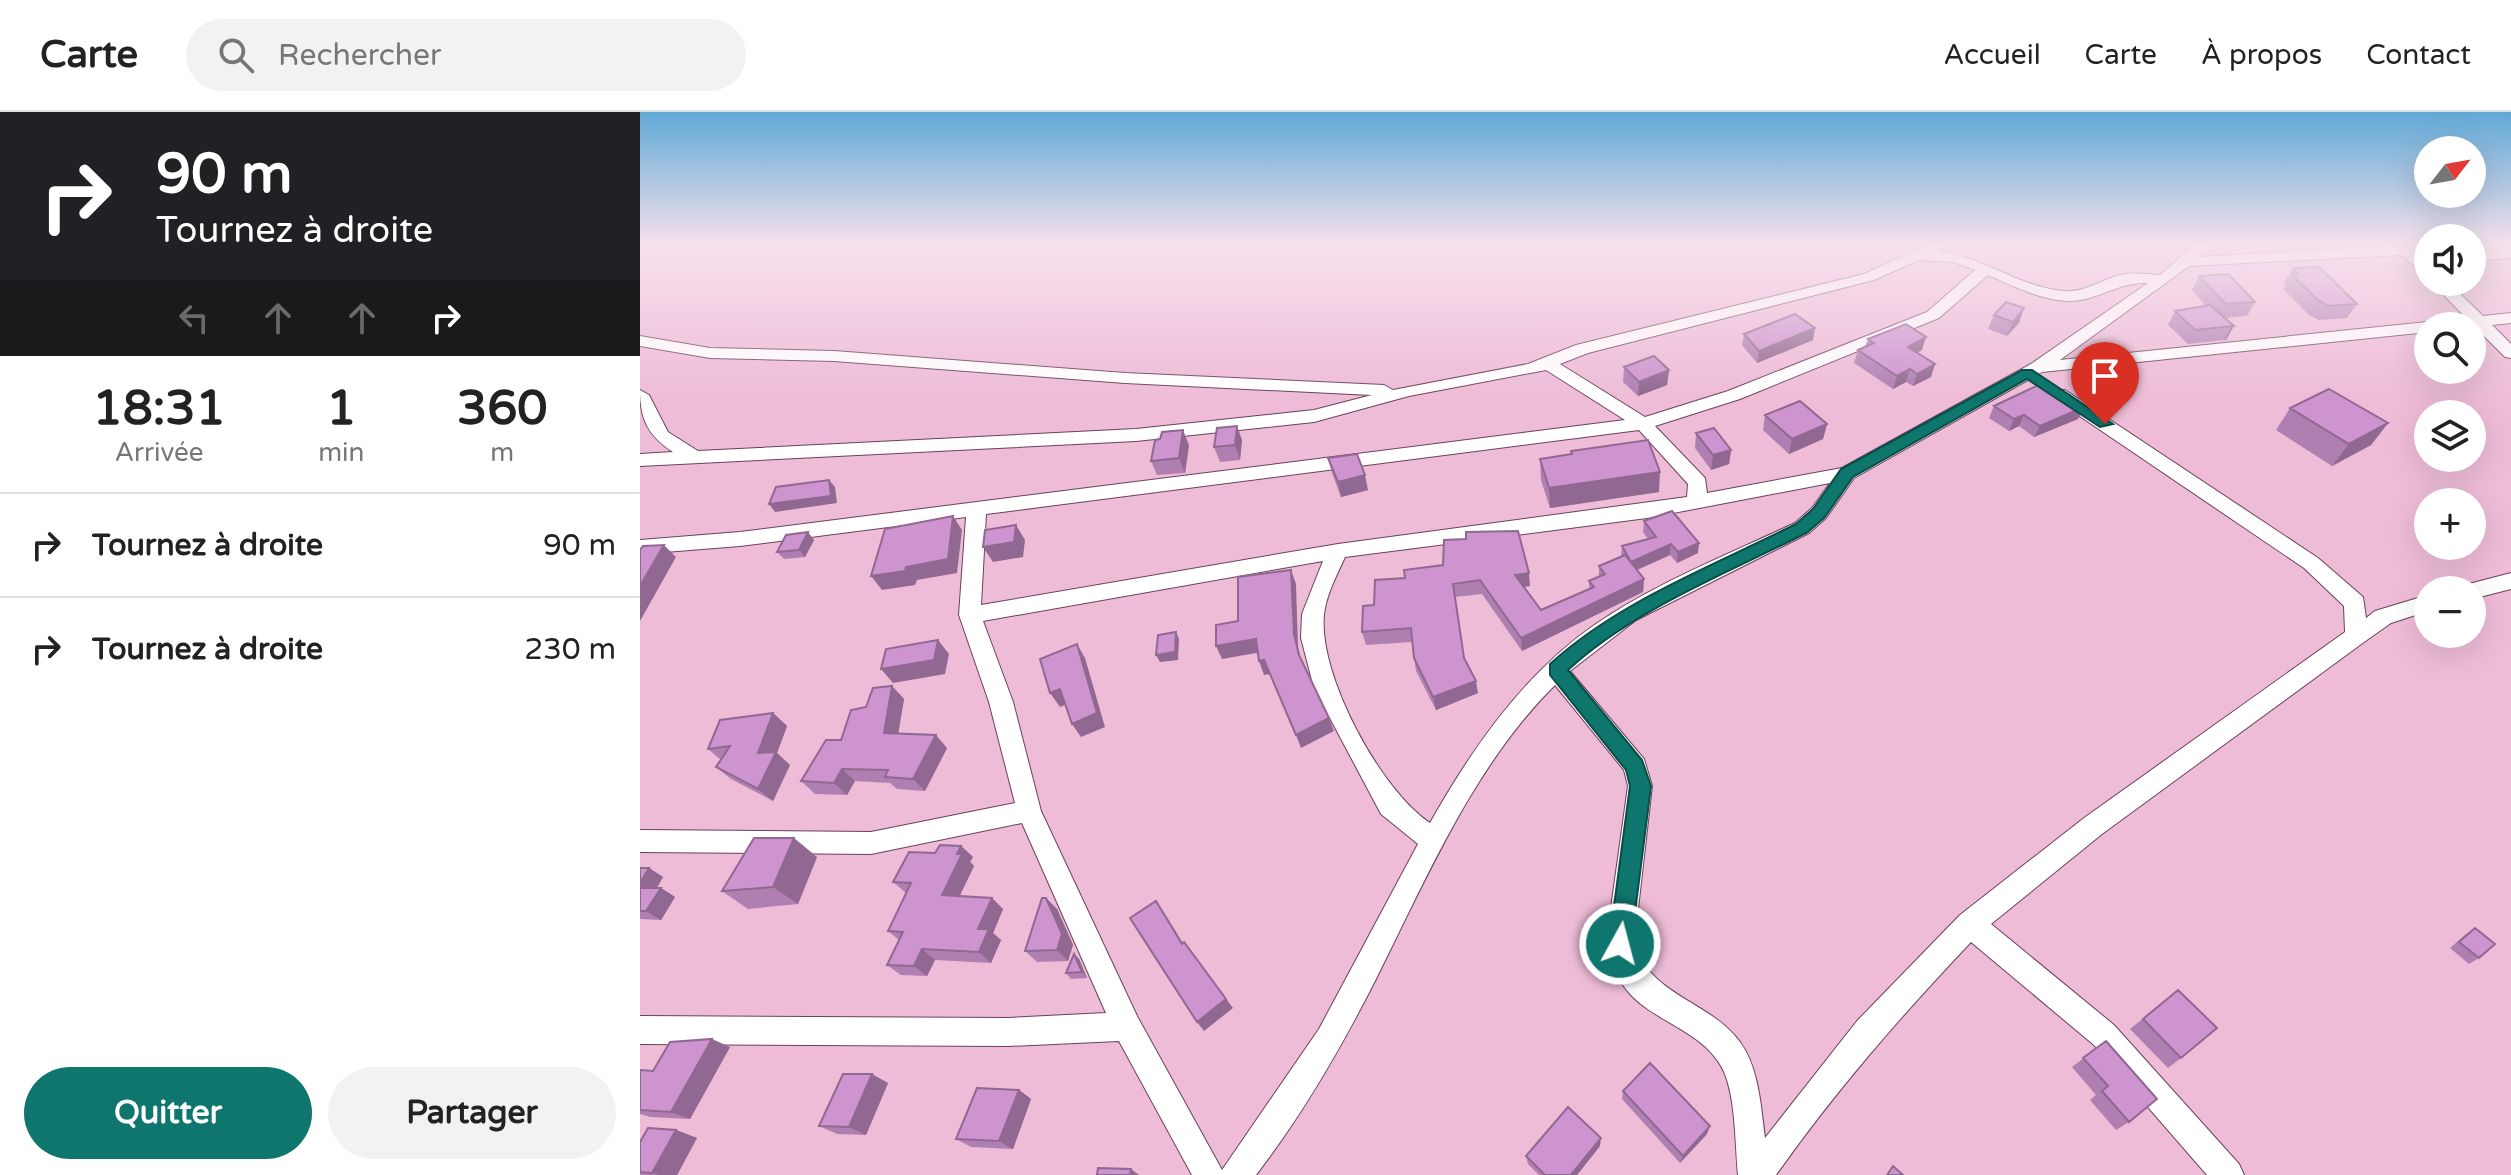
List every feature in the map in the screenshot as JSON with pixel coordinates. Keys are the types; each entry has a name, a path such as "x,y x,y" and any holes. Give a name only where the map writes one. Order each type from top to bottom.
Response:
{"street":[{"path":"640,460 691,455 863,451 1136,435 1314,416 1408,391 1532,369 1593,346 1795,296"},
{"path":"640,547 740,539 977,506 1181,484 1643,424 1734,395 1920,321 1933,315 1955,296"},
{"path":"2066,296 2088,296"},
{"path":"970,615 1338,551 1696,503 1847,473 2032,370 2140,296"},
{"path":"2454,296 2471,312"},
{"path":"2486,319 2511,318"},
{"path":"2032,370 2414,326"},
{"path":"2486,326 2511,353"},
{"path":"640,341 710,353 834,356 1112,378 1408,391"},
{"path":"1547,363 1643,424 1698,483 1696,503"},
{"path":"2032,370 2311,563 2355,603 2356,636"},
{"path":"640,395 661,436 691,455"},
{"path":"1236,1175 1330,1037 1434,840 1513,715 1579,648 1626,618 1802,528 1819,513 1847,473"},
{"path":"977,506 970,615 1001,702 1029,811 1127,1026 1209,1175"},
{"path":"1338,551 1313,610 1313,656 1390,806 1401,818 1434,840"},
{"path":"2486,587 2511,581"},
{"path":"1756,1175 1809,1102 1867,1031 1970,924 2093,826 2356,636 2383,617 2414,607"},
{"path":"1556,670 1635,766 1640,786 1620,944 1624,964 1633,981 1709,1033 1730,1053 1744,1080 1744,1111 1756,1175"},
{"path":"640,841 871,843 1029,811"},
{"path":"1970,924 2104,1035 2228,1175"},
{"path":"640,1030 1008,1032 1127,1026"}],"building":[{"path":"2218,296 2249,296 2255,302 2226,304"},
{"path":"2313,296 2348,296 2357,304 2329,306"},
{"path":"2006,302 2024,308 2013,322 1994,315"},
{"path":"2210,305 2234,326 2195,330 2175,311"},
{"path":"1795,314 1815,328 1759,351 1744,334"},
{"path":"1906,324 1926,337 1908,347 1935,364 1917,374 1910,369 1897,376 1858,350 1874,343 1868,339"},
{"path":"1654,356 1669,370 1639,382 1624,367"},
{"path":"2045,382 2084,407 2040,426 2024,415 2014,419 1994,406"},
{"path":"2329,389 2388,423 2349,444 2290,408"},
{"path":"1800,401 1827,424 1792,439 1765,415"},
{"path":"1237,426 1235,445 1214,447 1217,428"},
{"path":"1714,428 1731,450 1713,455 1696,433"},
{"path":"1183,430 1179,458 1151,461 1155,440 1160,439 1162,432"},
{"path":"1648,440 1660,472 1549,488 1540,459 1572,454 1571,451"},
{"path":"1357,454 1365,475 1338,482 1328,458"},
{"path":"829,480 831,496 769,504 776,487"},
{"path":"1672,511 1699,543 1678,552 1671,544 1631,562 1622,546 1656,537 1644,521"},
{"path":"953,516 948,559 906,567 905,571 871,576 885,529"},
{"path":"1016,525 1014,542 983,547 985,530"},
{"path":"1518,531 1529,573 1515,575 1541,610 1594,587 1589,581 1605,574 1599,566 1625,555 1644,579 1521,638 1480,580 1453,584 1464,658 1476,681 1433,697 1414,658 1411,628 1362,632 1363,606 1374,605 1375,580 1405,578 1404,570 1443,565 1444,540 1466,539 1466,532"},
{"path":"808,532 799,550 777,552 786,535"},
{"path":"664,545 640,586 640,550 643,546"},
{"path":"1291,570 1294,634 1299,655 1329,718 1296,735 1264,660 1259,661 1256,639 1216,646 1216,625 1238,621 1238,577"},
{"path":"1176,632 1175,652 1156,655 1158,635"},
{"path":"938,640 934,660 881,669 886,649"},
{"path":"1077,644 1097,713 1072,724 1060,689 1050,693 1040,659"},
{"path":"892,686 884,733 936,735 913,779 885,777 888,770 842,769 834,783 801,781 826,740 841,740 851,710 866,707 873,688"},
{"path":"773,713 758,753 776,752 758,789 716,767 730,746 708,749 720,720"},
{"path":"754,838 794,838 773,887 722,891"},
{"path":"940,845 961,846 957,854 962,854 942,895 992,898 978,929 989,929 979,952 922,949 914,966 887,965 903,932 888,931 911,883 893,882 909,852 935,853"},
{"path":"640,868 649,868 640,883"},
{"path":"640,888 661,888 646,911 640,911"},
{"path":"1042,898 1046,898 1062,934 1057,950 1025,951"},
{"path":"1156,901 1182,944 1184,942 1226,999 1197,1022 1130,918"},
{"path":"2475,928 2495,944 2479,958 2459,942"},
{"path":"1074,954 1082,972 1066,973"},
{"path":"2178,990 2217,1028 2181,1058 2143,1019"},
{"path":"712,1039 671,1112 640,1110 640,1070 653,1071 670,1042"},
{"path":"2106,1041 2157,1099 2129,1122 2102,1091 2108,1086 2083,1058"},
{"path":"1650,1063 1710,1126 1683,1156 1623,1091"},
{"path":"843,1074 872,1074 849,1127 819,1126"},
{"path":"977,1088 1019,1090 999,1141 956,1139"},
{"path":"1568,1107 1601,1138 1571,1175 1545,1175 1526,1156"},
{"path":"648,1128 676,1130 652,1173 640,1172 640,1142"},
{"path":"1893,1166 1903,1175 1887,1175"},
{"path":"1098,1168 1131,1169 1130,1175 1097,1175"}],"route":[{"path":"1620,944 1640,786 1635,766 1556,670 1579,648 1626,618 1802,528 1819,513 1847,473 2027,373 2105,424"}]}
